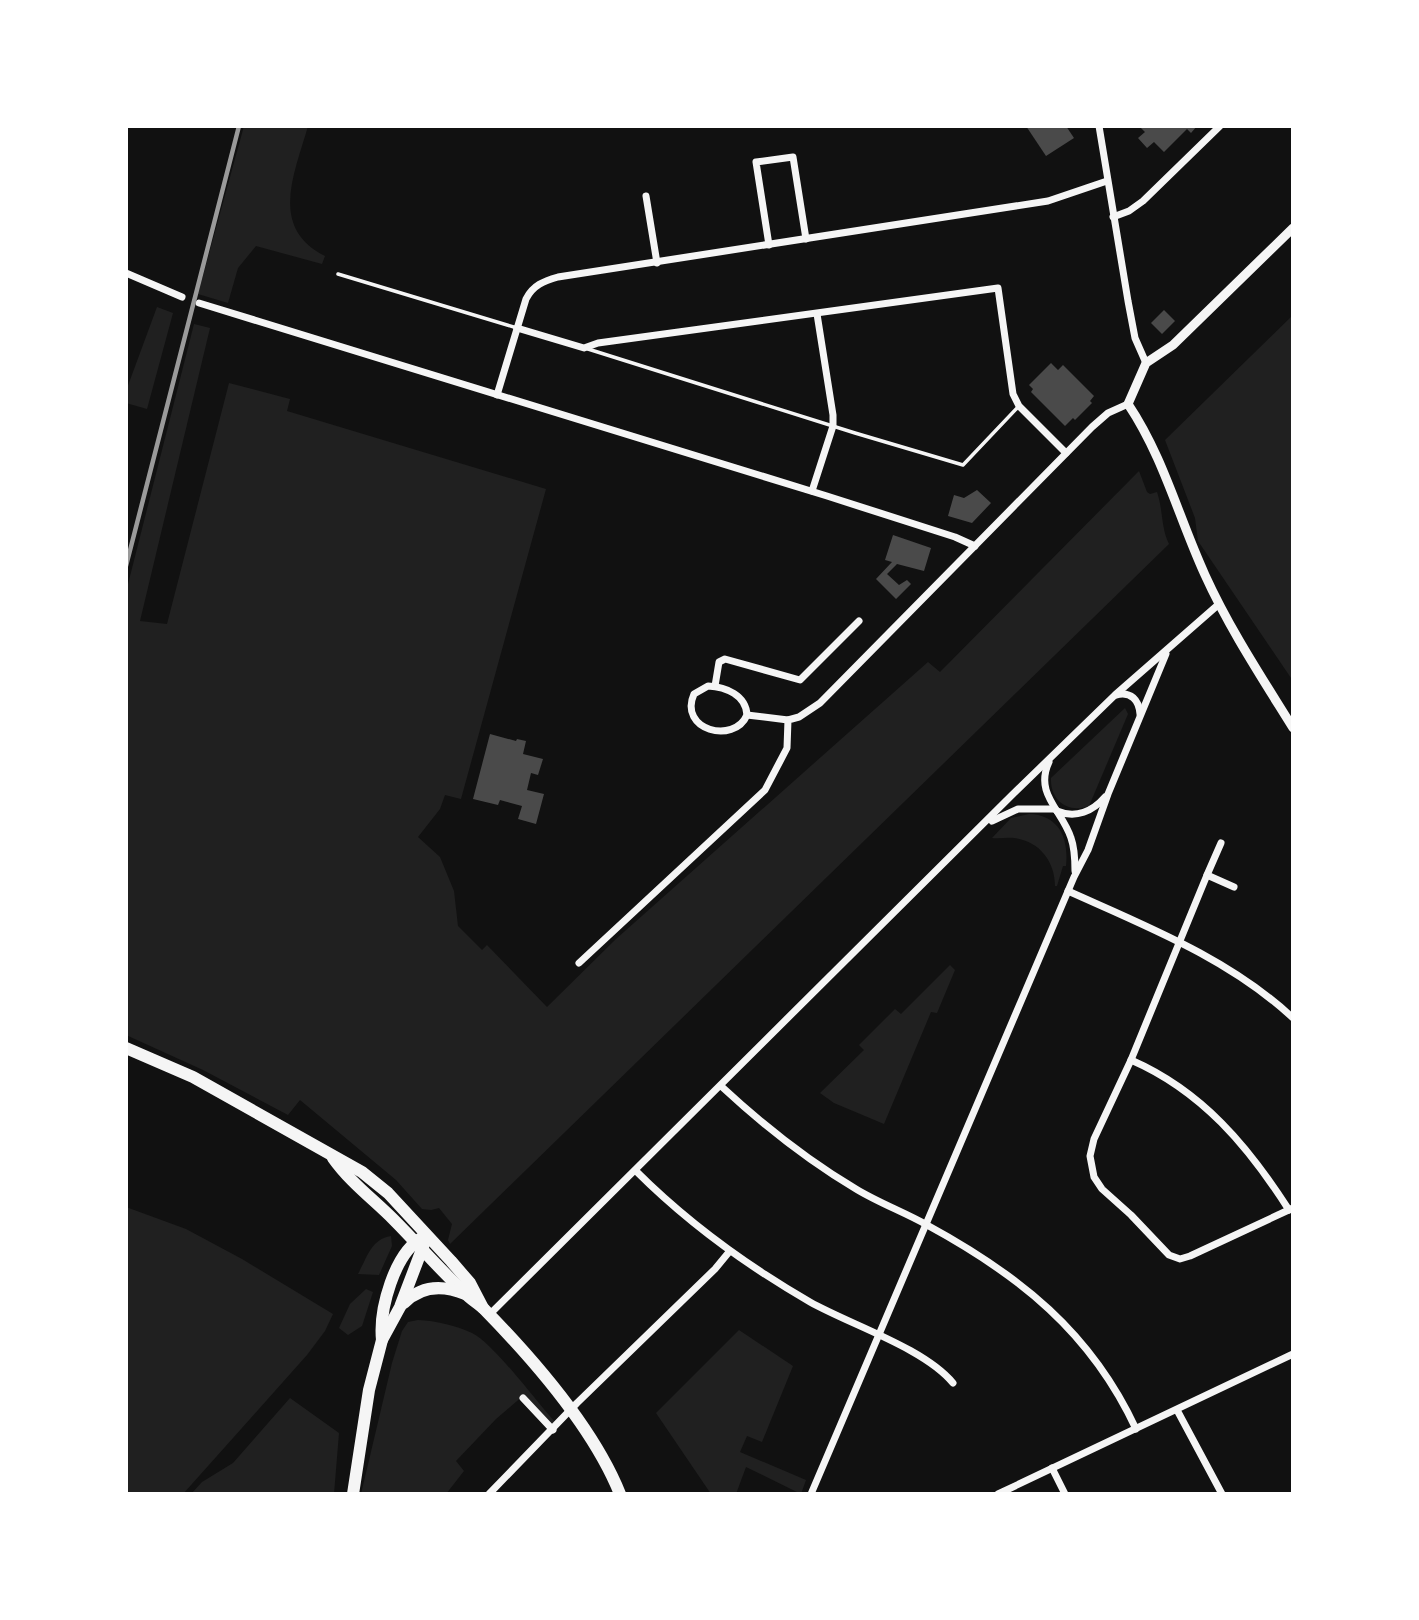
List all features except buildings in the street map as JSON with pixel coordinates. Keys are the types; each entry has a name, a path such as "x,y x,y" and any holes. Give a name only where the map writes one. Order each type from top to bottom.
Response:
{"main road":[{"path":"126,1048 193,1077 332,1156 352,1181 470,1283 486,1311"},
{"path":"422,1242 465,1294 486,1311 524,1353 571,1410 598,1452 620,1494"},
{"path":"353,1494 369,1390 382,1340 400,1307 422,1242"},
{"path":"382,1340 382,1314 400,1262 422,1242"},
{"path":"400,1307 414,1294 426,1289 453,1289 465,1294"}],"street":[{"path":"1099,126 1135,338 1146,363"},
{"path":"1113,217 1129,211 1143,201 1220,126"},
{"path":"769,245 756,162 793,157 806,239"},
{"path":"497,395 529,292 543,281 1048,201 1107,181"},
{"path":"646,196 657,263"},
{"path":"747,715 788,720 799,717 820,703 1066,453 1108,413 1128,404 1146,363 1173,345 1293,228"},
{"path":"126,273 182,297"},
{"path":"517,328 584,348 598,342 998,288 1013,394 1019,406 1066,453"},
{"path":"199,303 812,491 955,537 975,546"},
{"path":"812,491 833,426 817,314"},
{"path":"1128,404 1159,457 1188,535 1219,604 1293,728"},
{"path":"486,1311 636,1171 1115,695 1219,604"},
{"path":"715,686 719,662 726,659 800,680 859,621"},
{"path":"811,1494 1074,875 1088,850 1167,650"},
{"path":"715,686 739,697 747,708 747,715 744,722 732,730 704,727 698,723 691,709 694,694 700,689 715,686"},
{"path":"1115,695 1125,693 1134,698 1139,706 1140,718"},
{"path":"579,962 765,790 787,748 788,720"},
{"path":"1051,758 1044,782 1047,796 1072,839 1074,875"},
{"path":"983,827 1018,809 1083,813 1098,805 1108,794"},
{"path":"1131,1059 1159,1072 1201,1102 1238,1142 1291,1209 1185,1258 1174,1257 1102,1189 1091,1170 1090,1156 1094,1139 1131,1059 1221,843"},
{"path":"1207,876 1234,887"},
{"path":"1068,891 1232,971 1293,1018"},
{"path":"722,1086 765,1126 803,1155 858,1191 926,1224 979,1254 1022,1285 1072,1332 1106,1375 1136,1429"},
{"path":"636,1171 729,1252 812,1303 933,1365 953,1383"},
{"path":"489,1494 729,1252"},
{"path":"998,1494 1293,1354"},
{"path":"523,1398 553,1430"},
{"path":"1177,1410 1222,1494"},
{"path":"1052,1468 1065,1494"}],"lane":[{"path":"338,274 517,328"},
{"path":"584,348 963,465 1019,406"}],"shaded area":[{"path":"244,126 308,126 293,180 291,215 296,230 307,244 325,256 322,264 256,246 238,268 228,303 198,294"},
{"path":"157,307 173,313 147,409 126,403 126,391"},
{"path":"1293,315 1293,681 1198,541 1195,518 1165,440"},
{"path":"194,324 210,328 140,621 167,624 229,383 290,399 287,411 546,489 461,799 445,795 440,809 418,837 440,857 454,891 458,926 482,950 487,945 547,1007 616,939 928,662 940,672 1139,471 1147,492 1157,492 1169,544 450,1244 448,1240 452,1224 439,1208 422,1209 396,1180 300,1100 288,1115 203,1070 126,1035 126,592"},
{"path":"1125,708 1128,714 1089,806 1074,808 1061,803 1053,793 1051,778"},
{"path":"1029,814 1048,819 1055,824 1064,838 1066,866 1063,866 1057,886 1049,861 1038,848 1023,840 992,838 1011,818"},
{"path":"950,965 955,970 937,1013 931,1012 884,1124 834,1103 820,1093 864,1050 859,1045 895,1009 901,1014"},
{"path":"126,1207 186,1229 333,1314 325,1331 307,1355 183,1494 126,1494"},
{"path":"391,1236 392,1246 379,1275 358,1274 374,1245"},
{"path":"366,1289 373,1292 362,1326 348,1335 339,1328 350,1304"},
{"path":"408,1322 439,1322 472,1333 481,1339 503,1360 555,1422 552,1425 524,1395 496,1419 456,1461 464,1471 446,1494 361,1494 402,1331"},
{"path":"739,1330 793,1366 762,1442 747,1436 740,1452 806,1480 801,1494 746,1467 736,1494 711,1494 656,1413"},
{"path":"290,1398 339,1433 334,1494 191,1494 202,1482 233,1463"}],"railway":[{"path":"126,566 239,126"}]}
